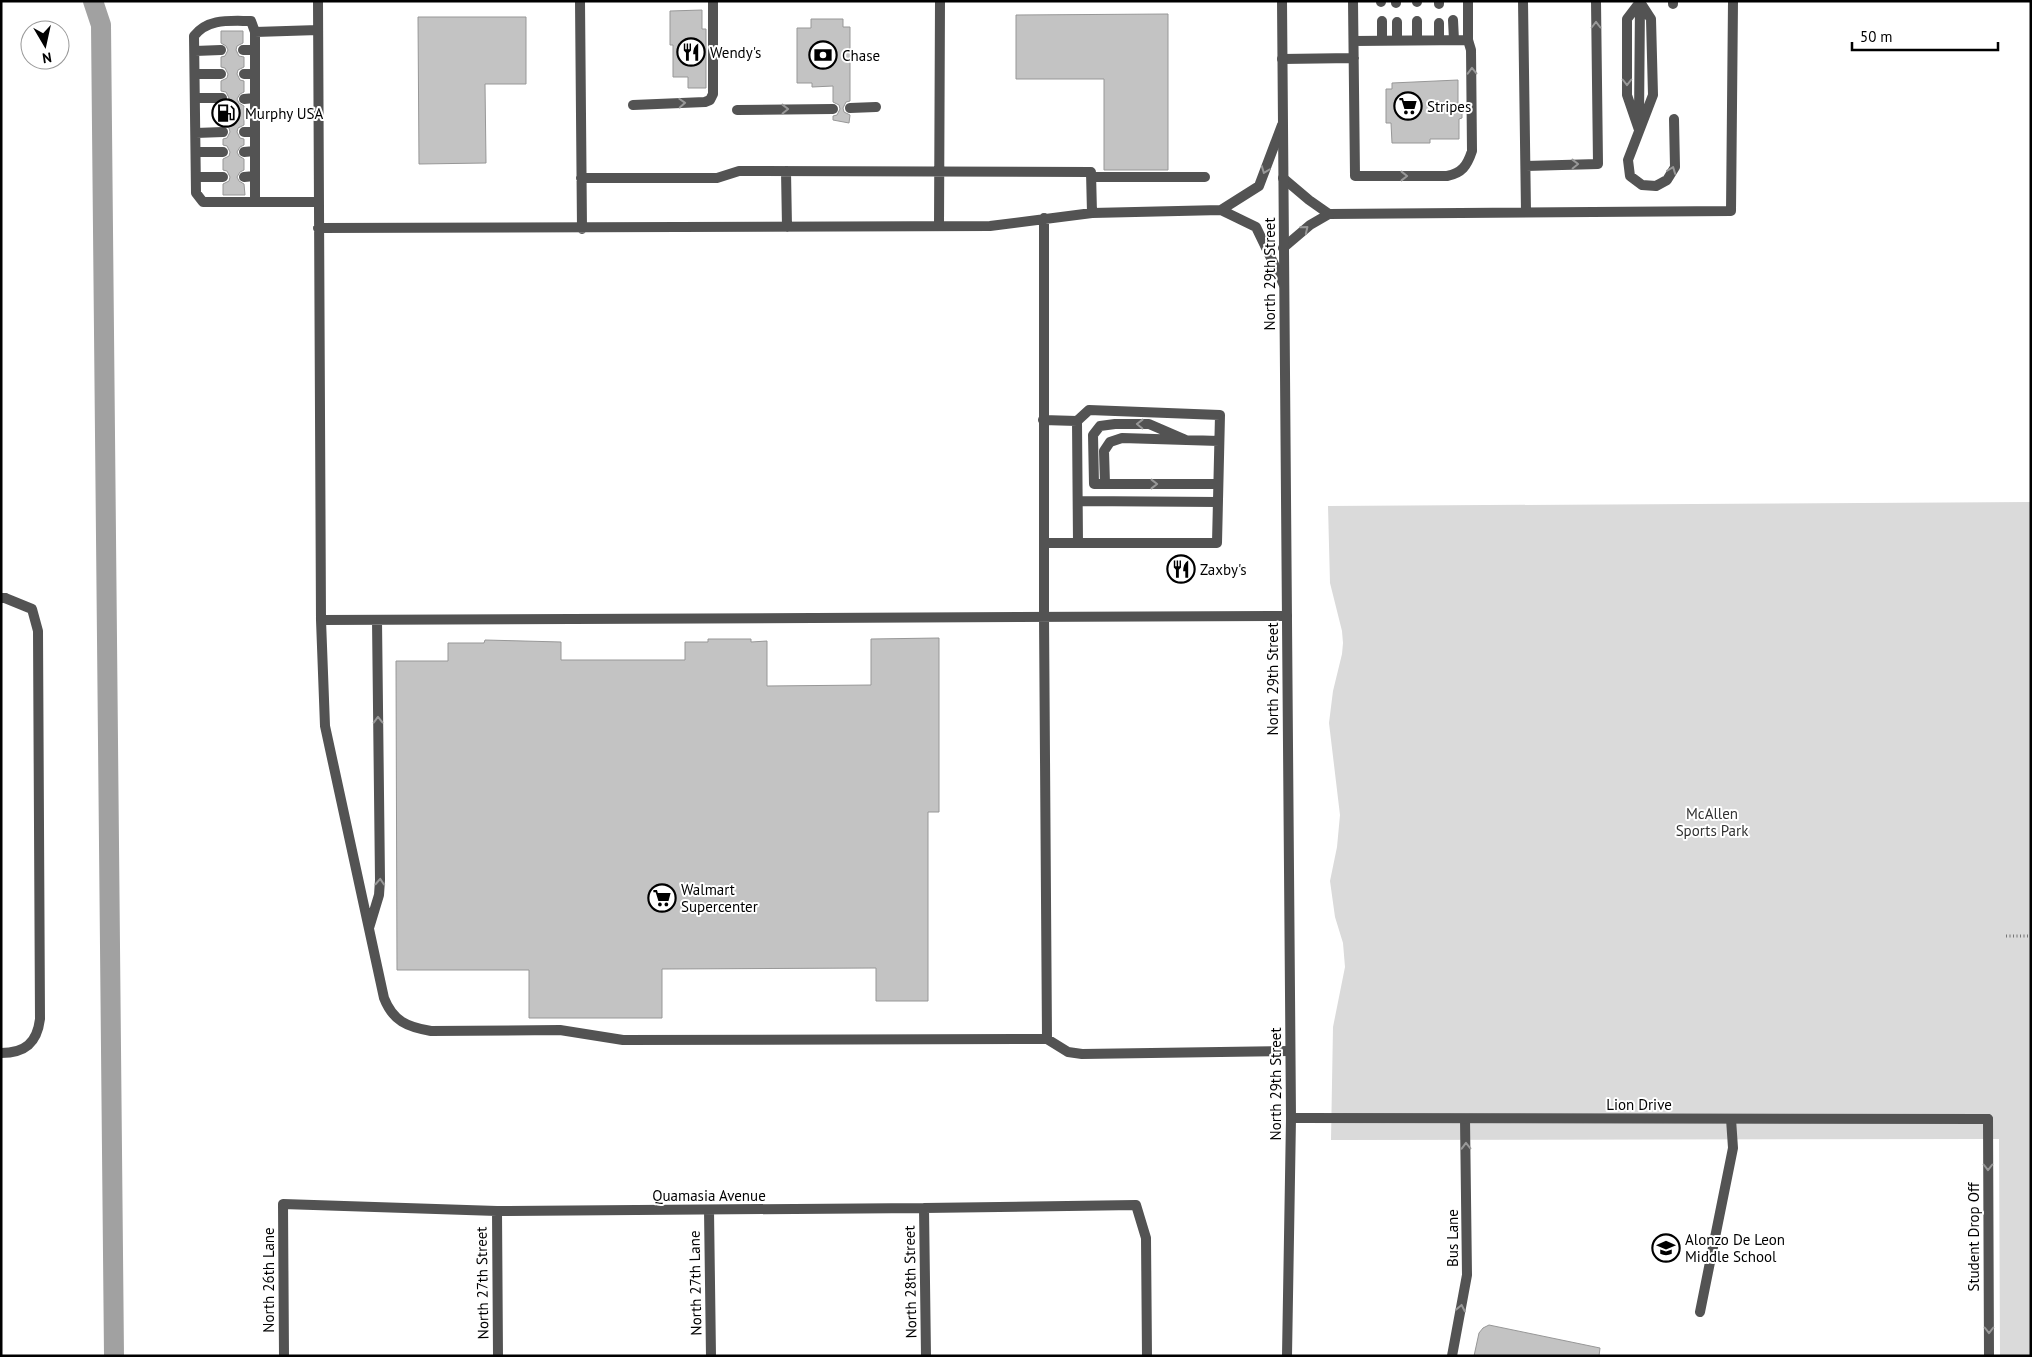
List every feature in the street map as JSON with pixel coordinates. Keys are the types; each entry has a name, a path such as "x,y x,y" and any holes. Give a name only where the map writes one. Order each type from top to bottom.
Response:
{"street":[{"path":"318,1 318,228 323,716 384,998 389,1011 398,1020 416,1028 431,1031 560,1030 623,1040 1047,1039 1068,1052 1082,1054 1290,1051"},
{"path":"580,1 582,229"},
{"path":"633,105 705,102 710,100 713,94 713,1"},
{"path":"939,226 940,1"},
{"name":"North 29th Street","path":"1282,1 1291,1118 1287,1356"},
{"path":"1353,1 1355,176 1447,176 1457,174 1468,165 1472,151 1472,50 1468,40 1468,1"},
{"path":"1523,1 1526,212"},
{"path":"1526,166 1598,164 1596,1"},
{"path":"1283,248 1310,225 1329,214 1731,210 1732,1"},
{"path":"1640,2 1639,130 1628,160 1630,176 1642,186 1656,186 1667,180 1675,167 1674,118"},
{"path":"1453,20 1454,40"},
{"path":"255,202 250,176 249,132 255,98 255,32 251,21 216,21 200,28 194,36 196,193 203,202 255,202 318,202"},
{"path":"1382,21 1382,41"},
{"path":"1417,21 1417,40"},
{"path":"1396,22 1397,41"},
{"path":"1439,23 1439,40"},
{"path":"255,32 318,30"},
{"path":"1354,41 1468,40"},
{"path":"195,51 221,50"},
{"path":"244,50 255,50"},
{"path":"1282,59 1354,58"},
{"path":"195,74 221,74"},
{"path":"244,74 255,74"},
{"path":"195,98 222,98"},
{"path":"244,99 255,98"},
{"path":"850,108 876,107"},
{"path":"737,110 833,109"},
{"path":"1221,210 1259,186 1282,125"},
{"path":"196,133 223,132"},
{"path":"196,152 223,152"},
{"path":"581,178 717,178 739,171 1091,172 1092,213"},
{"path":"786,171 787,227"},
{"path":"196,177 223,177"},
{"path":"1091,177 1205,177"},
{"path":"1283,178 1329,214"},
{"path":"318,228 582,229 990,226 1092,213 1221,210 1256,227 1284,285"},
{"path":"1044,218 1043,420 1047,1039"},
{"path":"1043,420 1077,421 1089,410 1220,415 1217,543 1044,543"},
{"path":"1077,421 1078,543"},
{"path":"1186,440 1149,424 1100,426 1092,435 1094,484 1218,484"},
{"path":"1105,484 1104,451 1110,442 1122,438 1219,441"},
{"path":"1078,501 1218,502"},
{"path":"1,1053 11,1053 23,1049 33,1041 39,1032 40,1019 38,630 32,610 3,598"},
{"path":"321,620 1287,616"},
{"path":"369,930 379,895 380,880 377,620"},
{"name":"Lion Drive","path":"1291,1118 1988,1118"},
{"name":"Bus Lane","path":"1452,1356 1467,1275 1466,1118"},
{"name":"Student Drop Off","path":"1988,1118 1989,1356"},
{"path":"1700,1312 1733,1148 1731,1119"},
{"name":"Quamasia Avenue","path":"283,1204 496,1210 709,1210 1136,1205 1146,1238 1147,1356"},
{"name":"North 26th Lane","path":"283,1204 284,1356"},
{"name":"North 28th Street","path":"924,1208 926,1356"},
{"name":"North 27th Street","path":"496,1210 498,1356"},
{"name":"North 27th Lane","path":"709,1210 711,1356"}],"path":[{"path":"2006,936 2031,936"}],"green space":[{"name":"McAllen Sports Park","path":"2031,502 2031,1356 2000,1356 1999,1139 1331,1140 1333,1027 1345,967 1343,943 1335,917 1330,881 1337,847 1340,815 1329,723 1333,691 1343,643 1342,631 1330,583 1328,506"}],"building":[{"name":"Wendy's","path":"702,10 702,29 706,29 706,88 688,88 688,77 673,77 673,45 670,45 670,11"},
{"path":"1168,14 1168,170 1104,170 1104,79 1016,79 1016,15"},
{"path":"418,17 526,17 526,84 485,84 486,163 419,164"},
{"name":"Chase","path":"811,19 843,19 843,27 850,27 850,101 846,102 843,108 844,112 850,115 849,123 833,120 833,116 837,115 840,109 839,105 833,102 833,86 812,87 812,83 797,83 797,28 811,28"},
{"name":"Murphy USA","path":"221,31 243,31 243,43 237,46 236,50 239,56 244,57 244,67 238,70 237,74 240,80 244,81 244,92 237,99 244,106 244,125 238,128 237,132 240,138 244,139 244,145 237,152 244,159 244,170 237,177 244,184 245,195 223,195 223,184 229,181 230,177 227,171 223,170 223,159 229,156 230,152 227,146 223,145 223,139 227,138 230,132 229,128 223,125 222,120 222,105 228,102 229,98 226,92 221,91 221,81 227,78 228,74 225,68 221,67 221,57 225,56 228,50 221,43"},
{"path":"1458,80 1458,104 1462,104 1462,118 1459,119 1459,139 1430,139 1430,143 1392,143 1391,123 1386,123 1386,89 1392,89 1392,83"},
{"name":"Walmart Supercenter","path":"939,638 939,812 928,812 928,1001 876,1001 876,968 662,969 662,1018 529,1018 529,970 397,970 396,661 448,661 448,643 484,643 485,640 561,642 561,660 685,660 685,642 708,642 708,639 751,639 751,642 767,641 767,686 871,685 871,639"},
{"path":"1489,1325 1600,1348 1599,1356 1474,1356 1479,1333"}],"waterway":[{"path":"93,1 101,25 114,1356"}],"place":[{"name":"Wendy's","path":"691,52"},
{"name":"Chase","path":"823,55"},
{"name":"Stripes","path":"1408,106"},
{"name":"Murphy USA","path":"226,113"},
{"name":"Zaxby's","path":"1181,569"},
{"name":"Walmart Supercenter","path":"662,898"},
{"name":"Alonzo De Leon Middle School","path":"1666,1248"}]}
